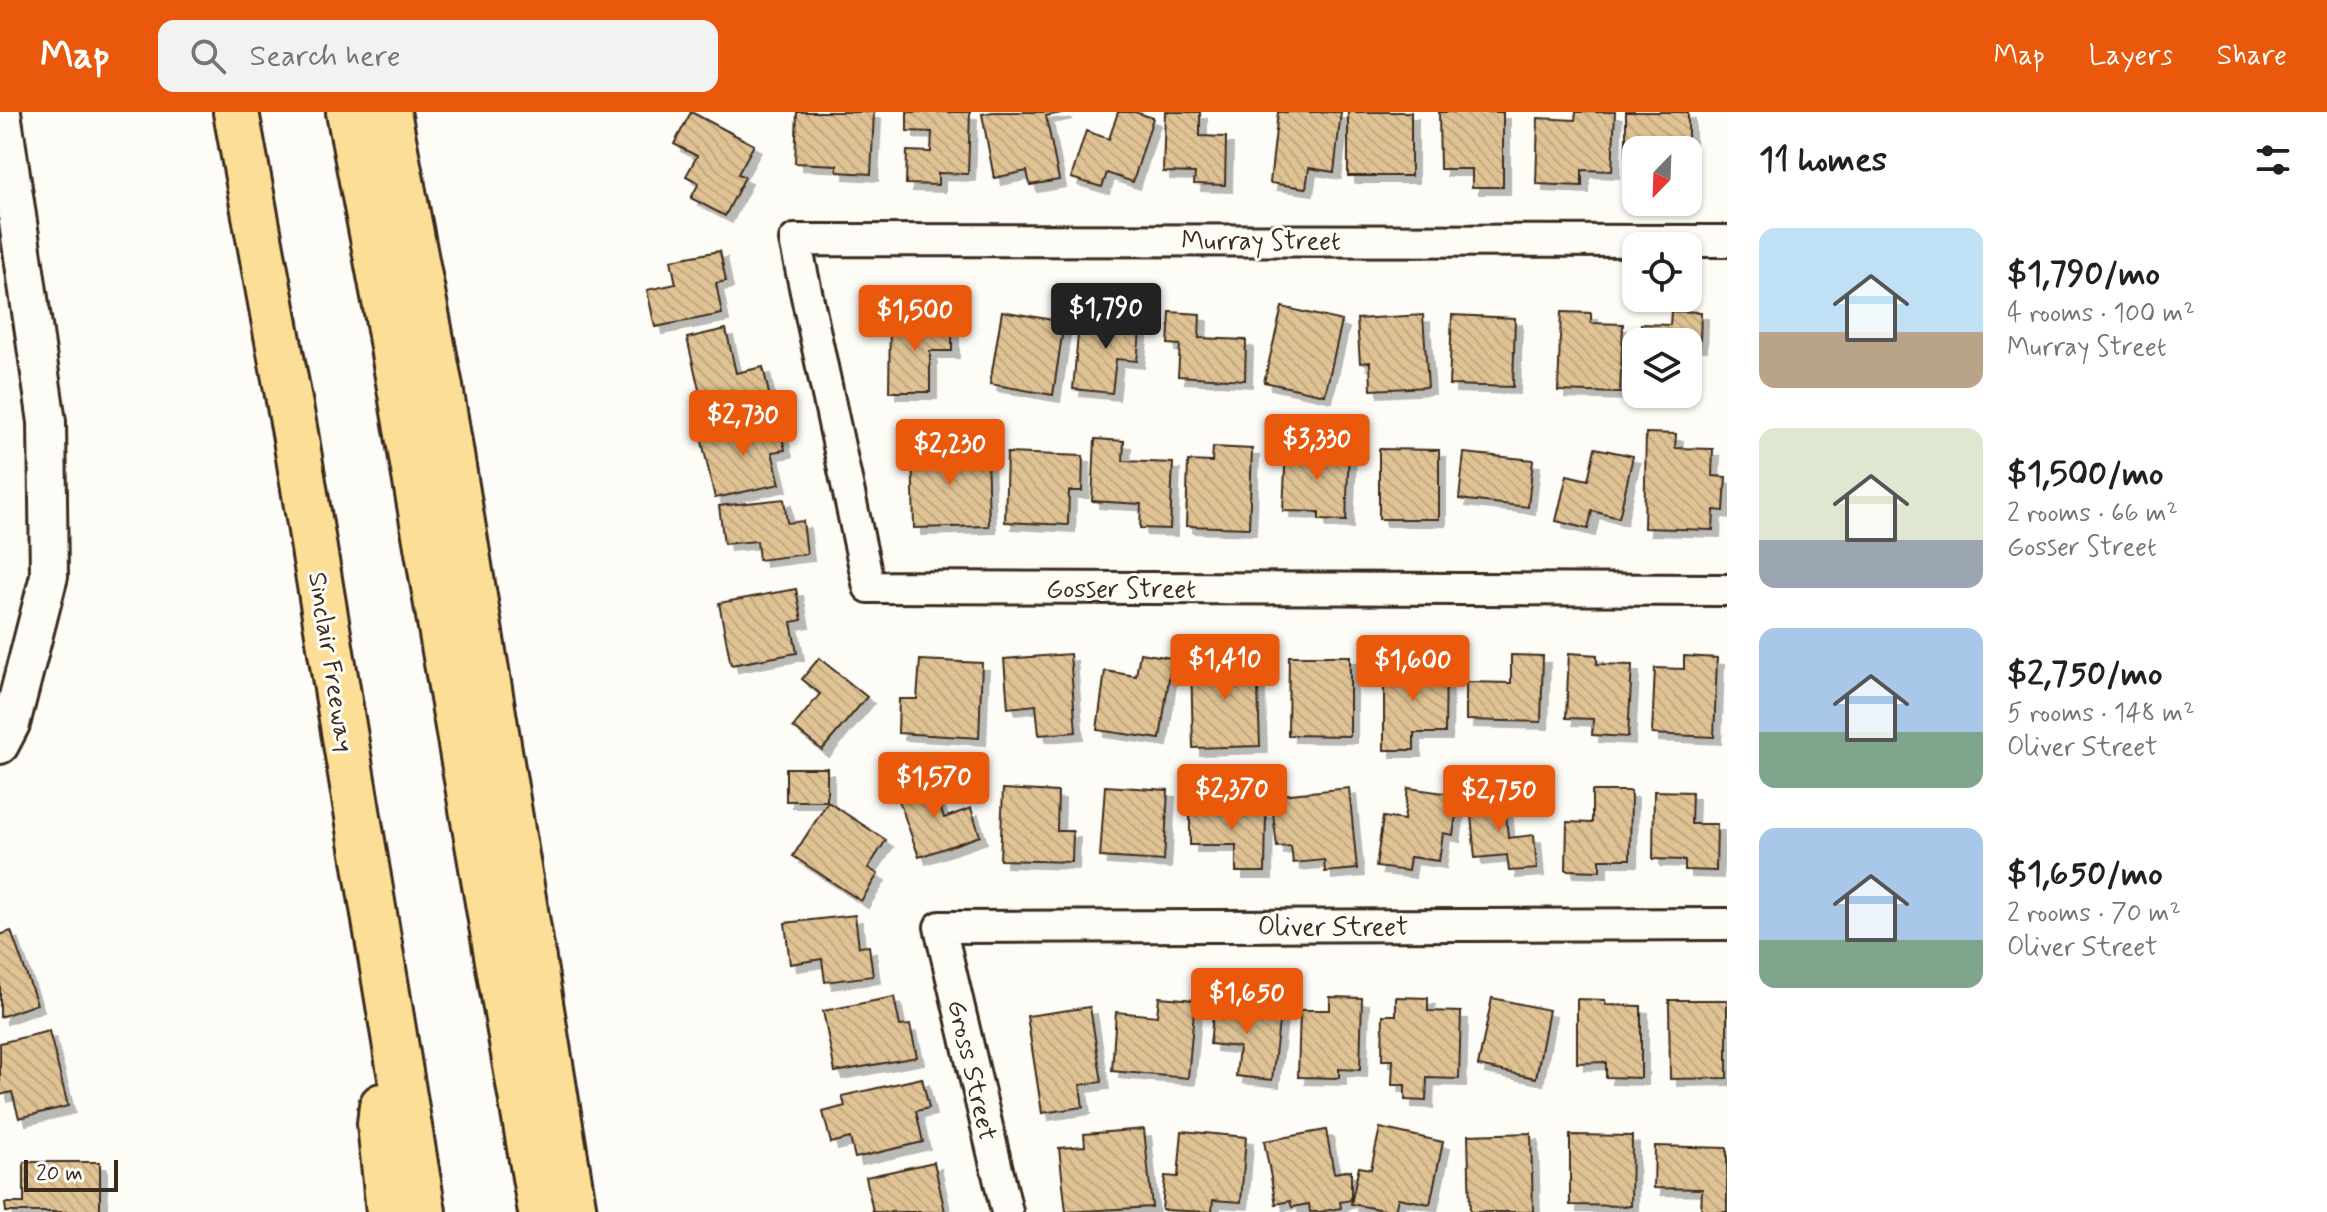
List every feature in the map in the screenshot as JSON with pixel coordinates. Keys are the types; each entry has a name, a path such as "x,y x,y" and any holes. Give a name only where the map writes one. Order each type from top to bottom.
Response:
{"highway":[{"name":"Sinclair Freeway","path":"236,112 295,433 423,1212"},
{"path":"349,112 387,312 541,1212"},
{"path":"388,112 440,387 574,1212"},
{"path":"388,1004 380,1124 389,1212"}],"street":[{"path":"0,745 11,724 49,576 47,422 10,241 2,112"},
{"name":"Murray Street","path":"795,240 1727,241"},
{"name":"Gosser Street","path":"795,240 869,587 1727,590"},
{"name":"Oliver Street","path":"940,927 1727,924"},
{"name":"Gross Street","path":"940,927 1007,1212"}],"building":[{"path":"691,112 754,145 738,174 745,177 725,216 691,198 699,183 686,176 697,156 674,144"},
{"path":"797,112 874,112 871,174 837,172 837,165 795,163"},
{"path":"907,112 970,112 968,174 938,173 938,185 906,184 907,151 931,152 932,132 907,131"},
{"path":"1066,112 1046,116 1059,180 1030,185 1027,171 994,178 982,114"},
{"path":"1118,112 1135,112 1153,118 1133,182 1107,173 1102,187 1071,178 1086,131 1109,139"},
{"path":"1165,112 1200,112 1200,136 1226,137 1225,185 1194,184 1195,173 1163,172"},
{"path":"1278,112 1341,112 1334,172 1309,168 1306,188 1270,183"},
{"path":"1348,112 1411,112 1411,176 1348,176"},
{"path":"1439,112 1503,112 1503,187 1472,187 1472,169 1440,169"},
{"path":"1576,112 1615,112 1612,171 1582,170 1582,186 1536,184 1538,118 1575,120"},
{"path":"1626,112 1688,112 1688,136 1626,136"},
{"path":"720,251 726,281 716,283 722,314 655,327 647,290 676,284 671,260"},
{"path":"1282,307 1342,321 1325,395 1264,382"},
{"path":"1110,310 1142,314 1137,361 1116,359 1112,393 1073,389 1079,324 1108,327"},
{"path":"1002,311 1064,322 1053,395 990,384"},
{"path":"1170,312 1200,314 1199,338 1246,340 1245,380 1178,376 1180,345 1168,344"},
{"path":"1561,312 1591,313 1591,323 1623,324 1620,393 1558,391"},
{"path":"1671,312 1701,312 1700,328 1641,328 1641,324 1670,325"},
{"path":"1423,315 1428,387 1371,390 1370,362 1360,363 1357,319"},
{"path":"1452,315 1515,318 1513,387 1449,385"},
{"path":"890,322 952,322 952,351 930,351 930,392 889,392"},
{"path":"726,329 736,373 763,367 770,398 735,406 731,391 701,398 687,338"},
{"path":"778,420 785,450 772,452 780,484 715,498 701,437"},
{"path":"1646,433 1676,434 1675,448 1713,449 1712,476 1726,477 1724,511 1714,510 1713,530 1644,528"},
{"path":"1095,439 1124,441 1123,461 1173,463 1170,529 1140,528 1141,504 1092,501"},
{"path":"987,446 989,526 914,528 912,448"},
{"path":"1213,447 1252,449 1249,528 1186,526 1188,461 1212,462"},
{"path":"1286,447 1349,449 1346,521 1319,520 1319,512 1283,511"},
{"path":"1595,448 1633,456 1619,518 1592,511 1588,529 1556,521 1567,475 1588,480"},
{"path":"1379,449 1439,450 1439,519 1379,519"},
{"path":"1007,453 1083,456 1082,491 1069,491 1068,525 1005,522"},
{"path":"1464,453 1533,460 1528,507 1459,499"},
{"path":"784,499 787,523 803,521 807,554 759,560 757,541 724,544 719,506"},
{"path":"796,589 802,620 791,622 797,653 731,665 719,603"},
{"path":"1140,653 1172,658 1160,739 1097,730 1105,671 1136,676"},
{"path":"1569,653 1597,655 1597,664 1632,665 1628,737 1592,735 1593,719 1566,718"},
{"path":"1070,654 1076,732 1039,735 1036,705 1008,708 1004,659"},
{"path":"1511,655 1543,656 1541,722 1466,720 1466,682 1511,683"},
{"path":"1257,656 1260,746 1193,748 1191,658"},
{"path":"1289,656 1350,656 1350,736 1288,735"},
{"path":"1684,656 1717,658 1714,737 1652,734 1655,668 1684,669"},
{"path":"819,658 867,697 822,750 793,727 820,694 802,679"},
{"path":"920,660 982,663 979,738 898,733 899,699 917,699"},
{"path":"1384,664 1446,664 1445,733 1414,733 1414,750 1384,750"},
{"path":"786,768 827,768 827,801 786,801"},
{"path":"931,780 944,818 971,808 980,836 919,857 896,792"},
{"path":"1105,786 1168,790 1164,861 1100,857"},
{"path":"1349,788 1357,869 1325,872 1324,860 1293,863 1291,846 1277,847 1271,796"},
{"path":"1408,788 1459,795 1453,835 1443,833 1439,861 1410,857 1408,871 1376,867 1383,817 1404,820"},
{"path":"1003,789 1058,792 1057,831 1073,831 1072,862 1000,860"},
{"path":"1504,791 1508,838 1534,835 1537,869 1509,871 1507,855 1475,858 1469,794"},
{"path":"1592,791 1631,791 1630,859 1600,859 1600,871 1566,870 1567,822 1592,823"},
{"path":"1654,791 1692,792 1691,824 1717,824 1716,871 1685,870 1685,860 1653,859"},
{"path":"828,802 886,840 868,868 878,874 861,901 793,856"},
{"path":"1190,804 1251,805 1251,811 1266,811 1265,872 1236,872 1236,845 1190,845"},
{"path":"855,915 859,947 869,946 873,976 825,982 822,959 790,964 785,923"},
{"path":"11,931 37,1004 0,1017 0,935"},
{"path":"1215,996 1244,999 1243,1010 1280,1014 1272,1080 1236,1076 1239,1047 1210,1044"},
{"path":"894,997 900,1026 910,1025 917,1057 835,1072 823,1011"},
{"path":"1159,997 1195,1000 1188,1078 1112,1071 1116,1012 1157,1016"},
{"path":"1330,997 1362,998 1360,1070 1339,1069 1339,1078 1298,1077 1300,1010 1330,1010"},
{"path":"1396,997 1428,998 1428,1011 1461,1012 1459,1079 1427,1078 1426,1101 1405,1100 1405,1085 1392,1085 1393,1060 1382,1060 1383,1015 1396,1015"},
{"path":"1492,998 1549,1010 1536,1078 1478,1066"},
{"path":"1577,999 1605,1000 1606,1005 1641,1006 1641,1078 1606,1077 1606,1062 1577,1063"},
{"path":"1669,1000 1727,1000 1727,1078 1670,1079"},
{"path":"1090,1007 1102,1082 1080,1085 1083,1107 1042,1113 1027,1016"},
{"path":"49,1031 68,1106 19,1118 12,1092 0,1095 0,1043"},
{"path":"922,1078 929,1108 916,1111 923,1142 855,1158 850,1138 831,1143 823,1112 845,1106 842,1096"},
{"path":"1380,1128 1443,1142 1430,1204 1398,1198 1395,1212 1351,1204 1359,1167 1371,1169"},
{"path":"1144,1129 1152,1207 1066,1212 1059,1148 1085,1146 1084,1134"},
{"path":"1326,1130 1334,1173 1351,1170 1351,1200 1340,1202 1341,1208 1319,1212 1310,1212 1309,1204 1292,1207 1290,1201 1276,1204 1264,1141"},
{"path":"1182,1131 1246,1137 1241,1202 1213,1200 1212,1212 1162,1210 1165,1176 1178,1177"},
{"path":"1531,1133 1533,1212 1470,1212 1468,1135"},
{"path":"1570,1135 1632,1136 1631,1206 1570,1205"},
{"path":"1655,1146 1727,1148 1727,1212 1701,1212 1702,1189 1654,1188"},
{"path":"24,1162 100,1162 100,1212 6,1212 5,1203 24,1203"},
{"path":"934,1162 945,1212 873,1212 866,1177"}]}
